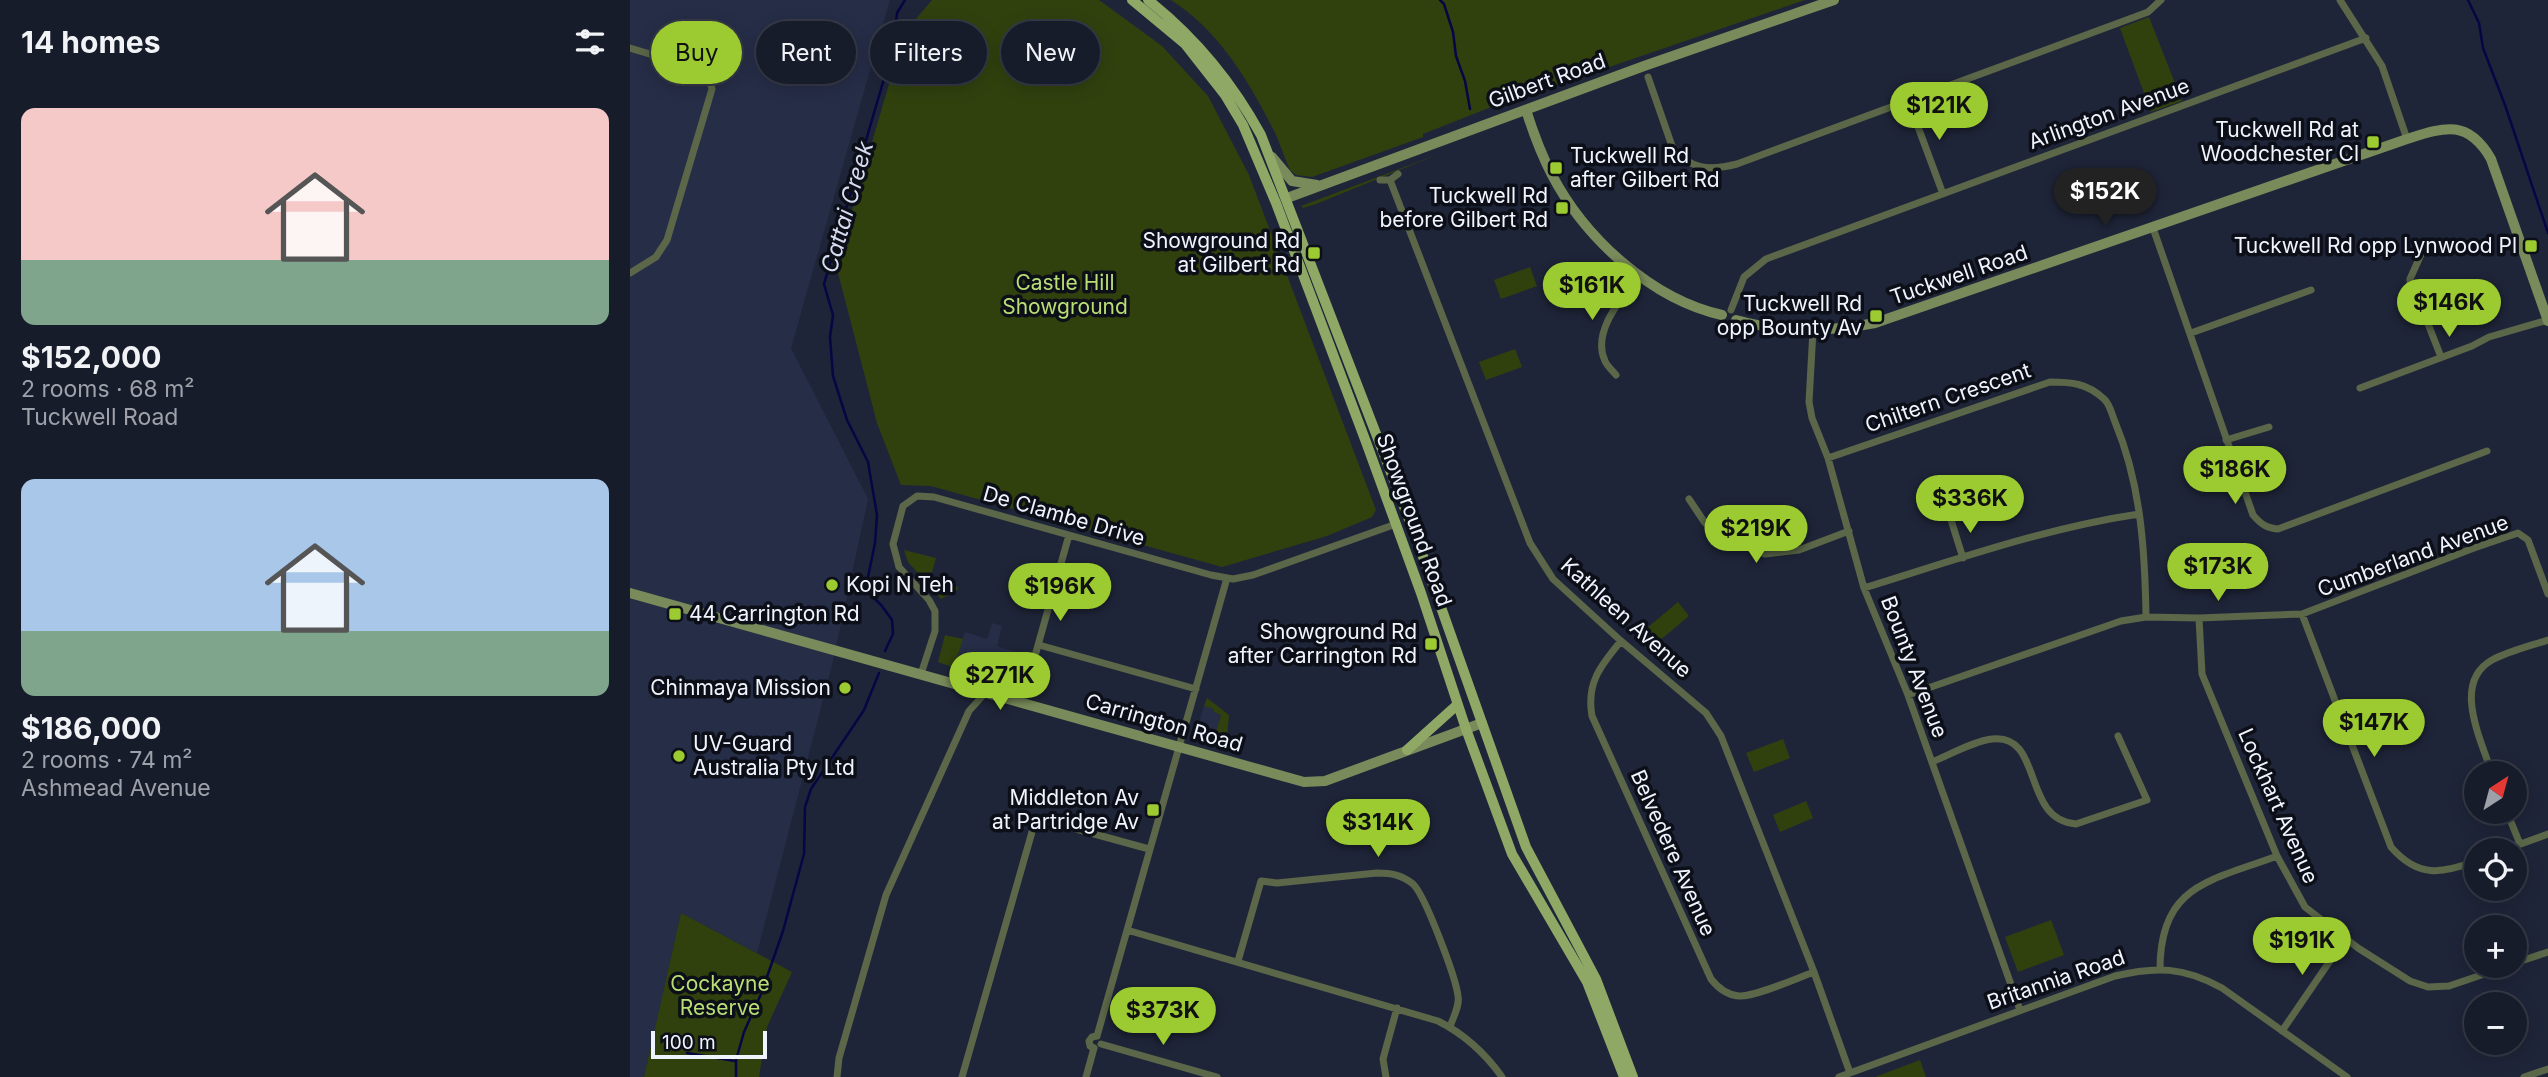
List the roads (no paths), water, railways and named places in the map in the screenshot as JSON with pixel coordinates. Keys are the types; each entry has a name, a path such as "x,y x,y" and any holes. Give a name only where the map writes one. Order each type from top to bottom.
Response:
{"main road":[{"name":"Showground Road","path":"1132,0 1185,44 1225,95 1281,200 1408,519 1526,848 1596,979 1633,1077"},
{"name":"Showground Road","path":"1147,0 1166,14 1211,59 1247,110 1270,155 1281,200 1457,705 1512,854 1587,982 1624,1077"},
{"name":"Gilbert Road","path":"1281,200 1644,66 1834,0"},
{"name":"Tuckwell Road","path":"1526,110 1546,163 1569,202 1602,242 1639,275 1687,302 1768,327 1813,330 1851,328 1898,317 2407,139 2437,130 2462,130 2473,135 2491,159 2548,321"},
{"path":"1270,155 1292,181 1320,186"},
{"path":"1396,524 1408,519"},
{"name":"Carrington Road","path":"630,593 1287,779 1315,783 1482,723"},
{"path":"1407,750 1457,705"}],"street":[{"path":"1648,77 1672,146 1679,156 1690,164 1713,169 1737,164 2148,12 2161,0"},
{"path":"2340,0 2382,66 2407,139"},
{"name":"Arlington Avenue","path":"1730,315 1744,277 1766,259 2365,38"},
{"path":"630,48 694,67 705,73 712,83 667,240 656,257 630,273"},
{"path":"1908,100 1943,194"},
{"path":"1380,180 1390,180 1398,174"},
{"name":"Kathleen Avenue","path":"1390,180 1530,543 1553,579 1706,713 1721,736 1814,972 1850,1073"},
{"path":"2153,228 2253,515 2268,528 2278,529 2487,451"},
{"path":"2423,250 2410,279 2410,287 2421,306 2441,357"},
{"path":"1616,375 1605,361 1602,344 1604,330 1639,275"},
{"path":"2191,332 2311,290"},
{"path":"2360,388 2472,346 2489,337 2548,321"},
{"name":"Bounty Avenue","path":"1813,330 1810,411 1828,458 1864,588 1908,695 2020,1010"},
{"name":"Chiltern Crescent","path":"1828,458 2050,382 2075,382 2093,390 2106,401 2121,435 2136,485 2145,574 2146,617"},
{"path":"2226,440 2269,427"},
{"name":"De Clambe Drive","path":"921,674 936,618 929,600 899,567 894,554 894,536 900,512 907,502 917,496 928,495 1227,578 1253,575 1396,524"},
{"path":"1689,499 1705,523 1730,541 1765,554 1799,550 1849,531"},
{"path":"1864,588 2089,521 2139,513"},
{"path":"1951,520 1962,558"},
{"path":"1022,702 1069,535"},
{"name":"Cumberland Avenue","path":"1908,695 2121,621 2146,617 2302,614 2513,535 2524,536 2528,540 2539,569"},
{"path":"2548,565 2539,569 2548,594"},
{"path":"1086,1077 1101,1039 1097,1036 1227,578"},
{"path":"2302,614 2391,847 2412,867 2436,872 2464,865"},
{"name":"Lockhart Avenue","path":"2199,618 2202,674 2277,856 2305,907 2345,939 2389,970 2410,981 2428,987 2449,986 2473,978"},
{"path":"2489,761 2472,713 2469,699 2472,687 2481,671 2491,661 2548,639"},
{"name":"Belvedere Avenue","path":"1621,641 1594,678 1590,693 1592,716 1711,979 1724,991 1746,996 1814,972"},
{"path":"1039,645 1196,689"},
{"path":"837,1077 839,1058 886,895 969,711 986,692"},
{"path":"1931,762 1990,739 2007,741 2023,754 2045,809 2052,817 2076,824 2147,800 2118,736"},
{"path":"962,1077 1036,818 1149,849"},
{"path":"2527,842 2548,834"},
{"path":"2160,968 2163,932 2179,901 2198,887 2277,856"},
{"path":"1238,961 1261,881 1277,883 1392,873 1415,886 1426,907 1455,983 1459,998 1450,1027"},
{"path":"2169,894 2179,901"},
{"path":"1127,930 1421,1014 1450,1027 1479,1050 1502,1077"},
{"path":"2282,1031 2345,939"},
{"path":"2527,959 2548,952"},
{"name":"Britannia Road","path":"1839,1077 2115,975 2160,968 2187,973 2213,983 2347,1077"},
{"path":"1386,1077 1383,1059 1397,1008"},
{"path":"1097,1046 1217,1077"},
{"path":"2524,1077 2548,1069"}],"waterway":[{"name":"Cattai Creek","path":"885,651 893,634 892,620 869,593 867,582 875,543 877,515 868,462 847,420 833,376 830,337 833,315 824,284 893,48 897,13 905,0"},
{"path":"1440,0 1444,4 1453,32 1456,56 1465,81 1470,109"},
{"path":"2468,0 2479,23 2483,48 2548,233"},
{"name":"Cattai Creek","path":"736,1077 736,1060 744,1032 761,994 783,931 804,854 805,807 811,789 864,710 879,673"},
{"path":"687,1053 735,1061"}],"place":[{"name":"Tuckwell Rd at Woodchester Cl","path":"2373,142"},
{"name":"Tuckwell Rd after Gilbert Rd","path":"1556,168"},
{"name":"Tuckwell Rd before Gilbert Rd","path":"1562,208"},
{"name":"Tuckwell Rd opp Lynwood Pl","path":"2531,246"},
{"name":"Showground Rd at Gilbert Rd","path":"1314,253"},
{"name":"Tuckwell Rd opp Bounty Av","path":"1876,316"},
{"name":"Kopi N Teh","path":"832,585"},
{"name":"44 Carrington Rd","path":"675,614"},
{"name":"Showground Rd after Carrington Rd","path":"1431,644"},
{"name":"Chinmaya Mission","path":"845,688"},
{"name":"UV-Guard Australia Pty Ltd","path":"679,756"},
{"name":"Middleton Av at Partridge Av","path":"1153,810"}],"park label":[{"name":"Castle Hill Showground","path":"1065,295"},
{"name":"Cockayne Reserve","path":"720,996"}]}
